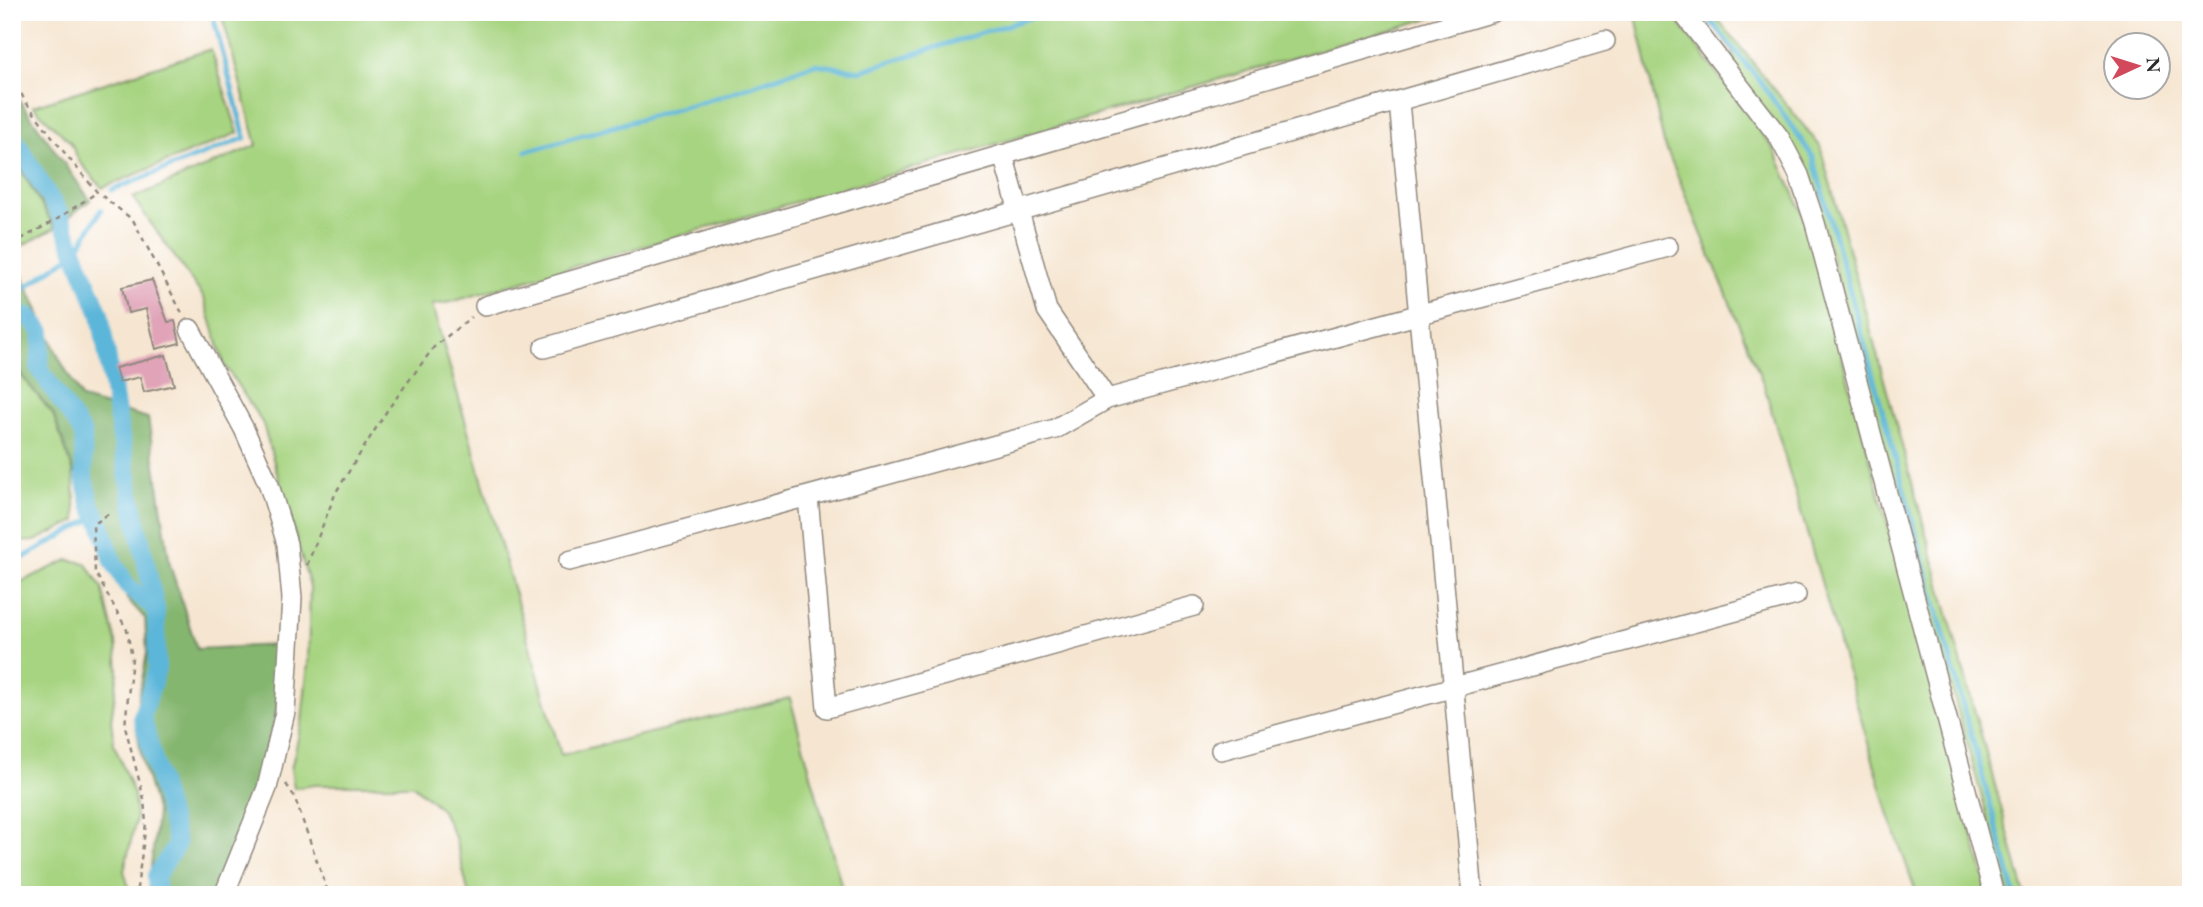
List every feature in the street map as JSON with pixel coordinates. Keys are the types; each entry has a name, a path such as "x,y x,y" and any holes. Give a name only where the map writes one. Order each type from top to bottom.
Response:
{"lane":[{"path":"485,306 1493,12"},
{"path":"1682,12 1779,137 1799,175 1815,223 1994,895"},
{"path":"544,348 1605,41"},
{"path":"1399,102 1421,313 1473,895"},
{"path":"1003,155 1047,310 1107,399"},
{"path":"569,561 1055,429 1107,399 1668,247"},
{"path":"190,329 244,429 270,485 287,544 292,598 285,712 271,773 234,876 224,895"},
{"path":"808,497 827,708 1194,606"},
{"path":"1221,750 1796,595"}],"path":[{"path":"12,76 25,101 97,192 133,220 190,329"},
{"path":"12,244 56,220 97,192"},
{"path":"292,598 336,492 388,409 434,347 485,306"},
{"path":"108,514 93,525 95,572 127,630 132,657 125,726 144,799 146,824 136,895"},
{"path":"271,773 284,780 294,796 329,895"}],"green space":[{"path":"221,12 1451,12 451,302 432,305 561,755 790,698 844,895 469,895 455,837 441,809 413,785 314,785 294,788 291,769 302,721 308,663 310,587 263,424 224,364 204,298 133,198 257,145"},
{"path":"1635,12 1671,12 1775,151 1803,214 1989,895 1917,895 1889,815 1764,385 1664,143"},
{"path":"1703,12 1712,12 1820,146 2025,895 2009,895 1807,169 1734,67 1732,51"},
{"path":"211,49 238,133 102,188 79,161 71,143 33,106"},
{"path":"12,90 90,200 55,228 12,154"},
{"path":"12,154 55,228 12,251"},
{"path":"12,252 59,358 82,399 148,418 170,565 197,649 277,645 281,688 270,740 246,830 217,895 148,895 157,813 142,760 135,717 147,653 145,618 127,599 109,535 73,470 53,414 12,364"},
{"path":"12,364 53,414 73,470 76,521 35,541 12,542"},
{"path":"68,560 86,563 102,588 116,642 118,672 111,720 114,744 134,795 136,819 124,871 131,895 12,895 12,586"}],"building":[{"path":"152,280 168,322 175,321 180,343 156,349 146,309 128,313 122,287"},
{"path":"166,355 174,385 144,392 140,377 119,382 115,368"}],"waterway":[{"path":"112,190 245,138 212,12"},
{"path":"526,151 719,97 815,64 860,71 1049,12"},
{"path":"1703,12 1760,81 1813,157 2015,895"},
{"path":"12,135 59,213 100,314 132,501 156,609"},
{"path":"12,297 76,252 101,210"},
{"path":"12,312 30,317 42,332 39,368 83,434 84,478 90,503 101,524 113,561 128,587 156,609 157,669 142,717 177,844 156,876 157,895"},
{"path":"12,564 97,516"}]}
